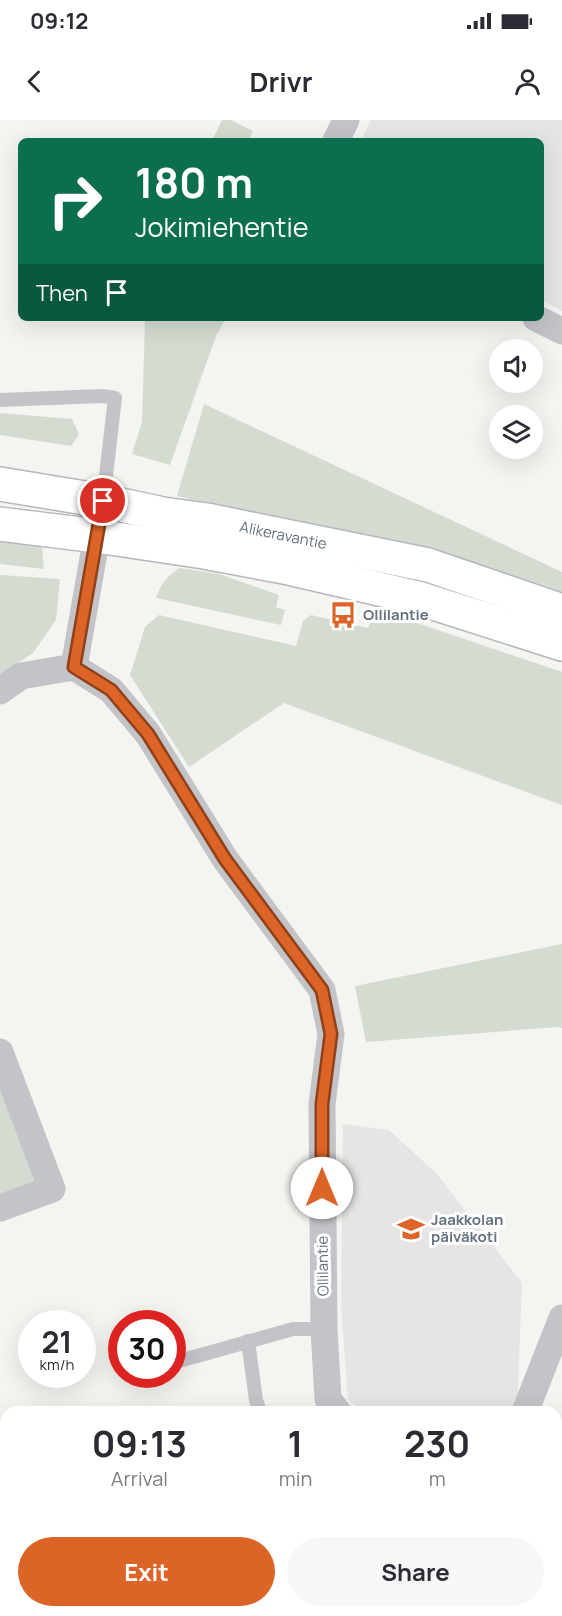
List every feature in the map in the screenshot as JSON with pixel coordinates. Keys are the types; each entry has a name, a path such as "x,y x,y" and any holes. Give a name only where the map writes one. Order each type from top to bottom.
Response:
{"main road":[{"name":"Alikeravantie","path":"0,484 207,520 428,565 562,611"},
{"name":"Alikeravantie","path":"0,524 204,552 273,565 417,598 562,644"}],"street":[{"path":"337,138 346,120"},
{"path":"542,321 562,331"},
{"path":"0,691 21,676 74,667 103,501"},
{"name":"Ollilantie","path":"74,667 111,690 148,734 225,859 322,990 331,1034 322,1104 324,1329 328,1400 333,1406"},
{"path":"0,1052 52,1189 0,1208"},
{"path":"527,1406 562,1318"}],"lane":[{"path":"0,400 102,396 116,398 103,501"},
{"path":"186,1359 294,1329 324,1329"},
{"path":"248,1341 258,1406"}],"shaded area":[{"path":"222,120 231,120 253,131 250,138 213,138"},
{"path":"371,120 562,120 562,311 544,301 544,138 362,138"},
{"path":"224,321 216,336 170,465 132,454 142,422 145,322"},
{"path":"204,404 562,572 562,600 434,556 177,496"},
{"path":"0,413 72,419 79,434 71,446 0,435"},
{"path":"0,535 7,535 42,548 44,569 0,564"},
{"path":"179,568 219,574 279,595 276,607 285,610 281,625 156,598 165,581"},
{"path":"0,575 60,579 56,620 33,653 0,675"},
{"path":"159,615 296,646 303,621 311,615 368,628 372,619 414,622 562,672 562,805 284,703 189,767 130,675 145,627"},
{"path":"562,944 562,1028 366,1042 355,986"},
{"path":"0,1071 40,1180 0,1195"},
{"name":"Jaakkolan päiväkoti","path":"343,1124 389,1130 437,1174 522,1283 517,1406 356,1406 348,1400 341,1304"}],"place":[{"name":"Ollilantie","path":"343,615"},
{"name":"Jaakkolan päiväkoti","path":"411,1229"}],"route":[{"path":"103,501 74,667 111,690 148,734 225,859 322,990 331,1034 322,1104 322,1188"}]}
